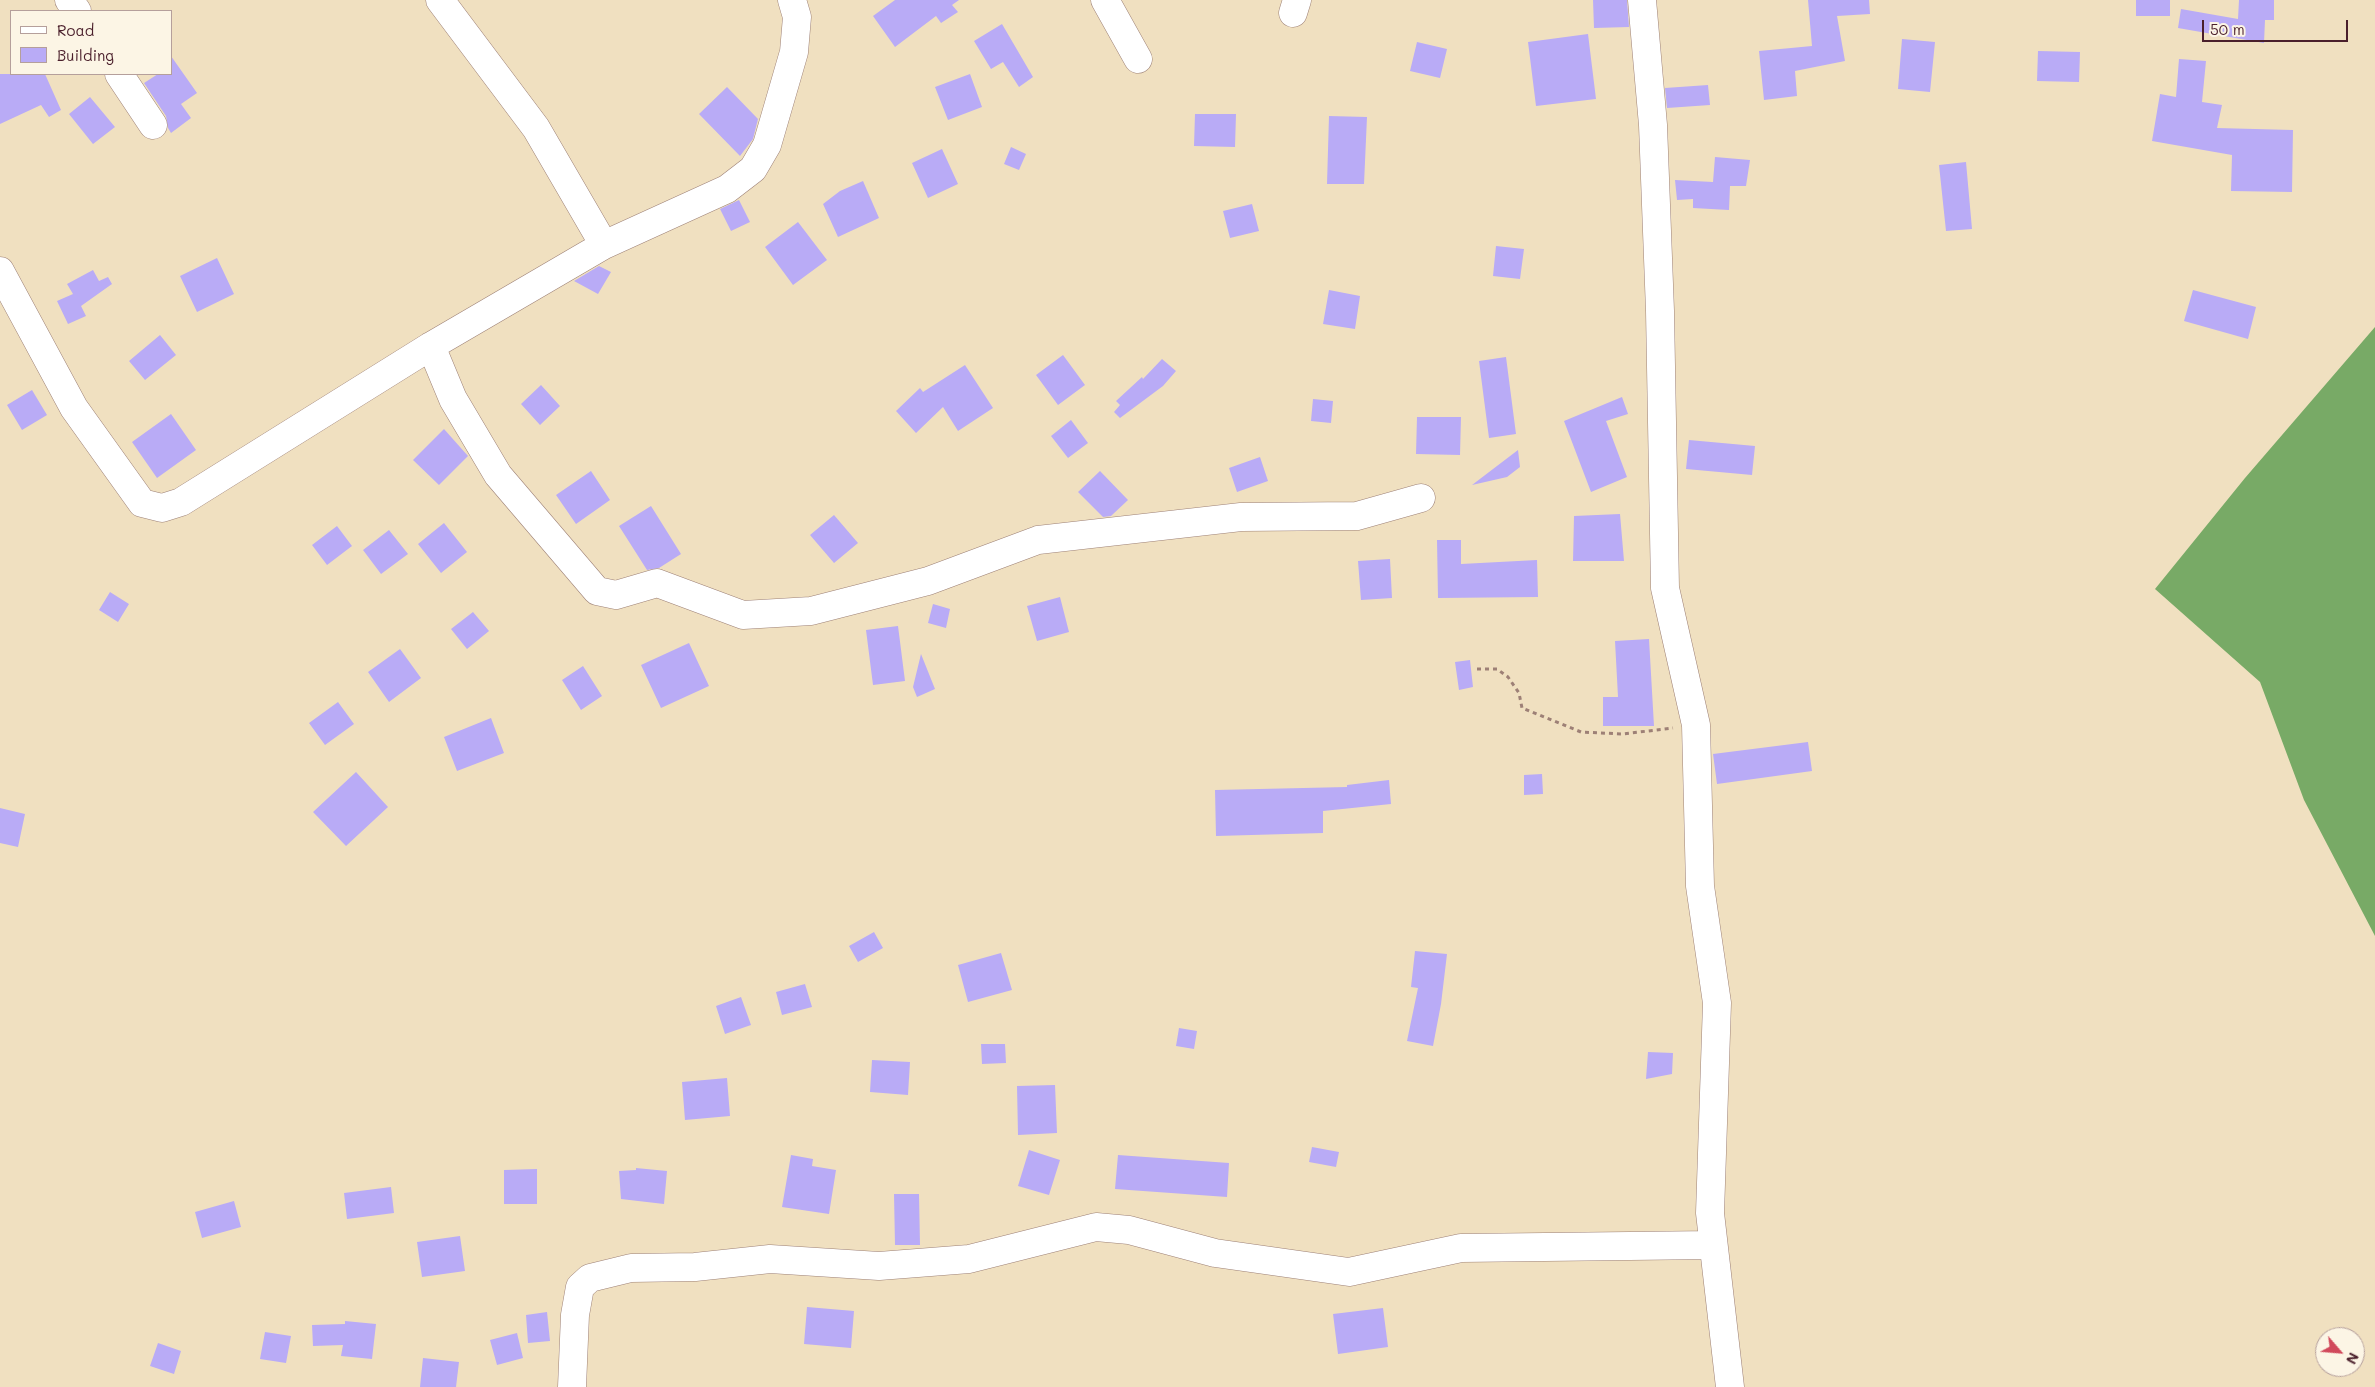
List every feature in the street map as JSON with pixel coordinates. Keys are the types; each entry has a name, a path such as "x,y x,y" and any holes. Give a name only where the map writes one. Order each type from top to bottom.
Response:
{"street":[{"path":"440,0 536,128 604,245"},
{"path":"0,271 74,408 142,503 162,508 181,502 431,346 604,245 727,189 753,169 767,145 794,52 797,16 792,0"},
{"path":"1105,0 1138,58"},
{"path":"1642,0 1653,134 1660,311 1665,588 1696,725 1700,886 1717,1003 1710,1213 1730,1387"},
{"path":"120,75 153,125"},
{"path":"431,346 453,400 498,475 597,591 616,595 657,583 743,615 811,611 928,581 1038,540 1241,517 1357,516 1421,498"},
{"path":"572,1387 576,1316 580,1287 590,1278 630,1268 694,1267 770,1259 879,1266 969,1259 1096,1227 1128,1230 1216,1253 1349,1272 1461,1248 1714,1245"}],"path":[{"path":"1477,669 1497,669 1508,676 1519,693 1522,708 1581,732 1623,734 1696,725"}],"green space":[{"path":"2375,327 2375,936 2304,800 2260,682 2155,589 2245,478"}],"building":[{"path":"895,0 959,0 952,5 958,12 941,23 936,16 895,47 873,16"},
{"path":"1593,0 1627,0 1629,27 1594,28"},
{"path":"1808,0 1869,0 1870,14 1837,16 1845,61 1795,71 1797,96 1764,100 1759,51 1812,46"},
{"path":"2136,0 2170,0 2170,16 2136,16"},
{"path":"2239,0 2274,0 2274,20 2265,20 2264,43 2178,28 2181,9 2238,19"},
{"path":"1002,24 1033,77 1019,87 1003,62 991,69 974,41"},
{"path":"1588,34 1596,99 1536,106 1528,42"},
{"path":"1902,39 1935,42 1930,92 1898,89"},
{"path":"1417,42 1447,49 1440,78 1410,71"},
{"path":"2038,51 2080,52 2079,82 2037,81"},
{"path":"172,57 197,93 181,104 191,118 171,133 166,116 144,83 156,75 172,75"},
{"path":"2179,59 2206,61 2202,102 2222,105 2217,128 2293,130 2292,192 2231,191 2232,155 2152,141 2160,94 2176,97"},
{"path":"0,74 45,75 61,110 49,117 41,105 0,124"},
{"path":"970,74 982,107 948,120 935,87"},
{"path":"1708,85 1710,105 1667,108 1665,88"},
{"path":"727,87 758,119 753,139 740,156 699,114"},
{"path":"90,97 115,127 93,144 69,114"},
{"path":"1195,114 1236,114 1235,147 1194,146"},
{"path":"1329,116 1367,117 1364,184 1327,184"},
{"path":"1011,147 1026,154 1019,170 1004,164"},
{"path":"942,149 958,184 928,198 912,163"},
{"path":"1715,157 1750,160 1746,186 1730,186 1729,210 1693,208 1693,199 1677,200 1675,180 1713,182"},
{"path":"1966,162 1972,229 1946,231 1939,165"},
{"path":"863,181 879,218 838,237 823,204 840,191"},
{"path":"739,200 750,222 731,231 720,209"},
{"path":"1252,204 1259,231 1230,238 1223,211"},
{"path":"798,222 827,260 793,285 765,247"},
{"path":"1496,246 1524,249 1520,279 1493,276"},
{"path":"217,258 234,294 197,312 180,276"},
{"path":"599,266 611,272 598,294 574,281"},
{"path":"93,270 99,281 108,277 112,284 81,306 86,316 68,324 57,301 73,294 67,284"},
{"path":"1329,290 1360,296 1355,329 1323,324"},
{"path":"2193,290 2256,307 2248,339 2184,321"},
{"path":"160,335 176,355 145,380 129,361"},
{"path":"1063,355 1085,385 1058,405 1036,375"},
{"path":"1506,357 1516,434 1489,438 1479,361"},
{"path":"1162,359 1176,371 1163,386 1120,418 1114,412 1120,405 1116,401 1142,377 1143,379"},
{"path":"965,365 993,408 958,431 943,407 916,433 896,411 920,388 923,392"},
{"path":"541,385 560,406 540,425 521,404"},
{"path":"32,390 47,415 22,430 7,405"},
{"path":"1622,397 1628,414 1606,421 1627,477 1591,492 1564,421"},
{"path":"1313,399 1333,401 1331,423 1311,421"},
{"path":"171,414 196,450 157,478 132,442"},
{"path":"1417,417 1461,417 1460,455 1416,454"},
{"path":"1071,420 1088,443 1068,458 1051,436"},
{"path":"444,429 468,456 439,485 413,460"},
{"path":"1689,440 1755,446 1752,475 1686,469"},
{"path":"1518,450 1520,467 1507,477 1472,485"},
{"path":"1260,457 1268,481 1237,492 1229,468"},
{"path":"591,471 610,500 576,524 556,495"},
{"path":"1100,471 1128,500 1111,516 1103,517 1078,492"},
{"path":"651,506 681,554 659,568 647,570 619,526"},
{"path":"1620,514 1624,561 1573,561 1574,516"},
{"path":"834,515 858,543 834,563 810,535"},
{"path":"444,523 467,552 441,573 418,544"},
{"path":"337,526 352,546 327,565 312,545"},
{"path":"389,530 408,554 381,574 363,550"},
{"path":"1437,540 1461,540 1461,564 1537,560 1538,597 1438,598"},
{"path":"1390,559 1392,598 1361,600 1358,561"},
{"path":"110,592 129,604 118,622 99,610"},
{"path":"1060,597 1069,632 1037,641 1027,606"},
{"path":"933,604 950,609 946,628 928,623"},
{"path":"473,612 489,631 467,649 451,629"},
{"path":"898,626 905,681 873,685 866,630"},
{"path":"1649,639 1654,726 1603,726 1603,697 1618,697 1615,641"},
{"path":"689,643 709,686 661,708 641,665"},
{"path":"400,649 421,678 389,702 368,672"},
{"path":"921,654 935,689 917,697 913,687"},
{"path":"1470,660 1473,687 1459,690 1455,662"},
{"path":"583,666 602,696 581,710 562,680"},
{"path":"338,702 354,724 325,745 309,723"},
{"path":"491,718 504,753 457,771 444,737"},
{"path":"1808,742 1812,771 1717,784 1713,754"},
{"path":"356,772 388,807 346,846 313,812"},
{"path":"1542,774 1543,794 1524,795 1524,775"},
{"path":"1389,780 1391,804 1323,811 1323,833 1216,836 1215,790 1347,787 1347,785"},
{"path":"0,808 25,814 18,847 0,843"},
{"path":"874,932 883,948 858,962 849,946"},
{"path":"1415,951 1447,954 1441,1004 1433,1046 1407,1041 1418,988 1411,987"},
{"path":"1001,953 1012,990 968,1002 958,965"},
{"path":"805,984 812,1007 782,1015 776,992"},
{"path":"741,997 751,1025 725,1034 716,1006"},
{"path":"1179,1028 1197,1031 1194,1049 1176,1046"},
{"path":"981,1044 1005,1044 1006,1063 982,1064"},
{"path":"1648,1052 1673,1053 1672,1074 1646,1079"},
{"path":"872,1060 910,1062 908,1095 870,1092"},
{"path":"727,1078 730,1116 685,1120 682,1082"},
{"path":"1055,1085 1057,1133 1018,1135 1017,1086"},
{"path":"1312,1147 1339,1152 1336,1167 1309,1162"},
{"path":"1029,1150 1060,1160 1049,1195 1018,1186"},
{"path":"791,1155 813,1159 812,1166 836,1170 829,1214 782,1207"},
{"path":"1118,1155 1229,1163 1227,1197 1115,1189"},
{"path":"636,1168 667,1171 664,1204 621,1199 619,1171 636,1170"},
{"path":"537,1169 537,1204 504,1204 504,1170"},
{"path":"391,1187 394,1213 347,1219 344,1193"},
{"path":"894,1194 919,1194 920,1245 895,1245"},
{"path":"234,1201 241,1227 202,1238 195,1212"},
{"path":"460,1236 465,1271 422,1277 417,1242"},
{"path":"807,1307 854,1311 851,1348 804,1344"},
{"path":"1383,1308 1388,1347 1338,1354 1333,1314"},
{"path":"547,1312 550,1341 528,1343 526,1315"},
{"path":"345,1321 376,1324 372,1359 341,1356 343,1345 313,1346 312,1325 345,1324"},
{"path":"265,1332 291,1336 286,1363 260,1359"},
{"path":"517,1333 523,1358 497,1365 490,1340"},
{"path":"158,1343 181,1351 174,1374 150,1366"},
{"path":"423,1358 459,1362 456,1387 420,1387"}]}
